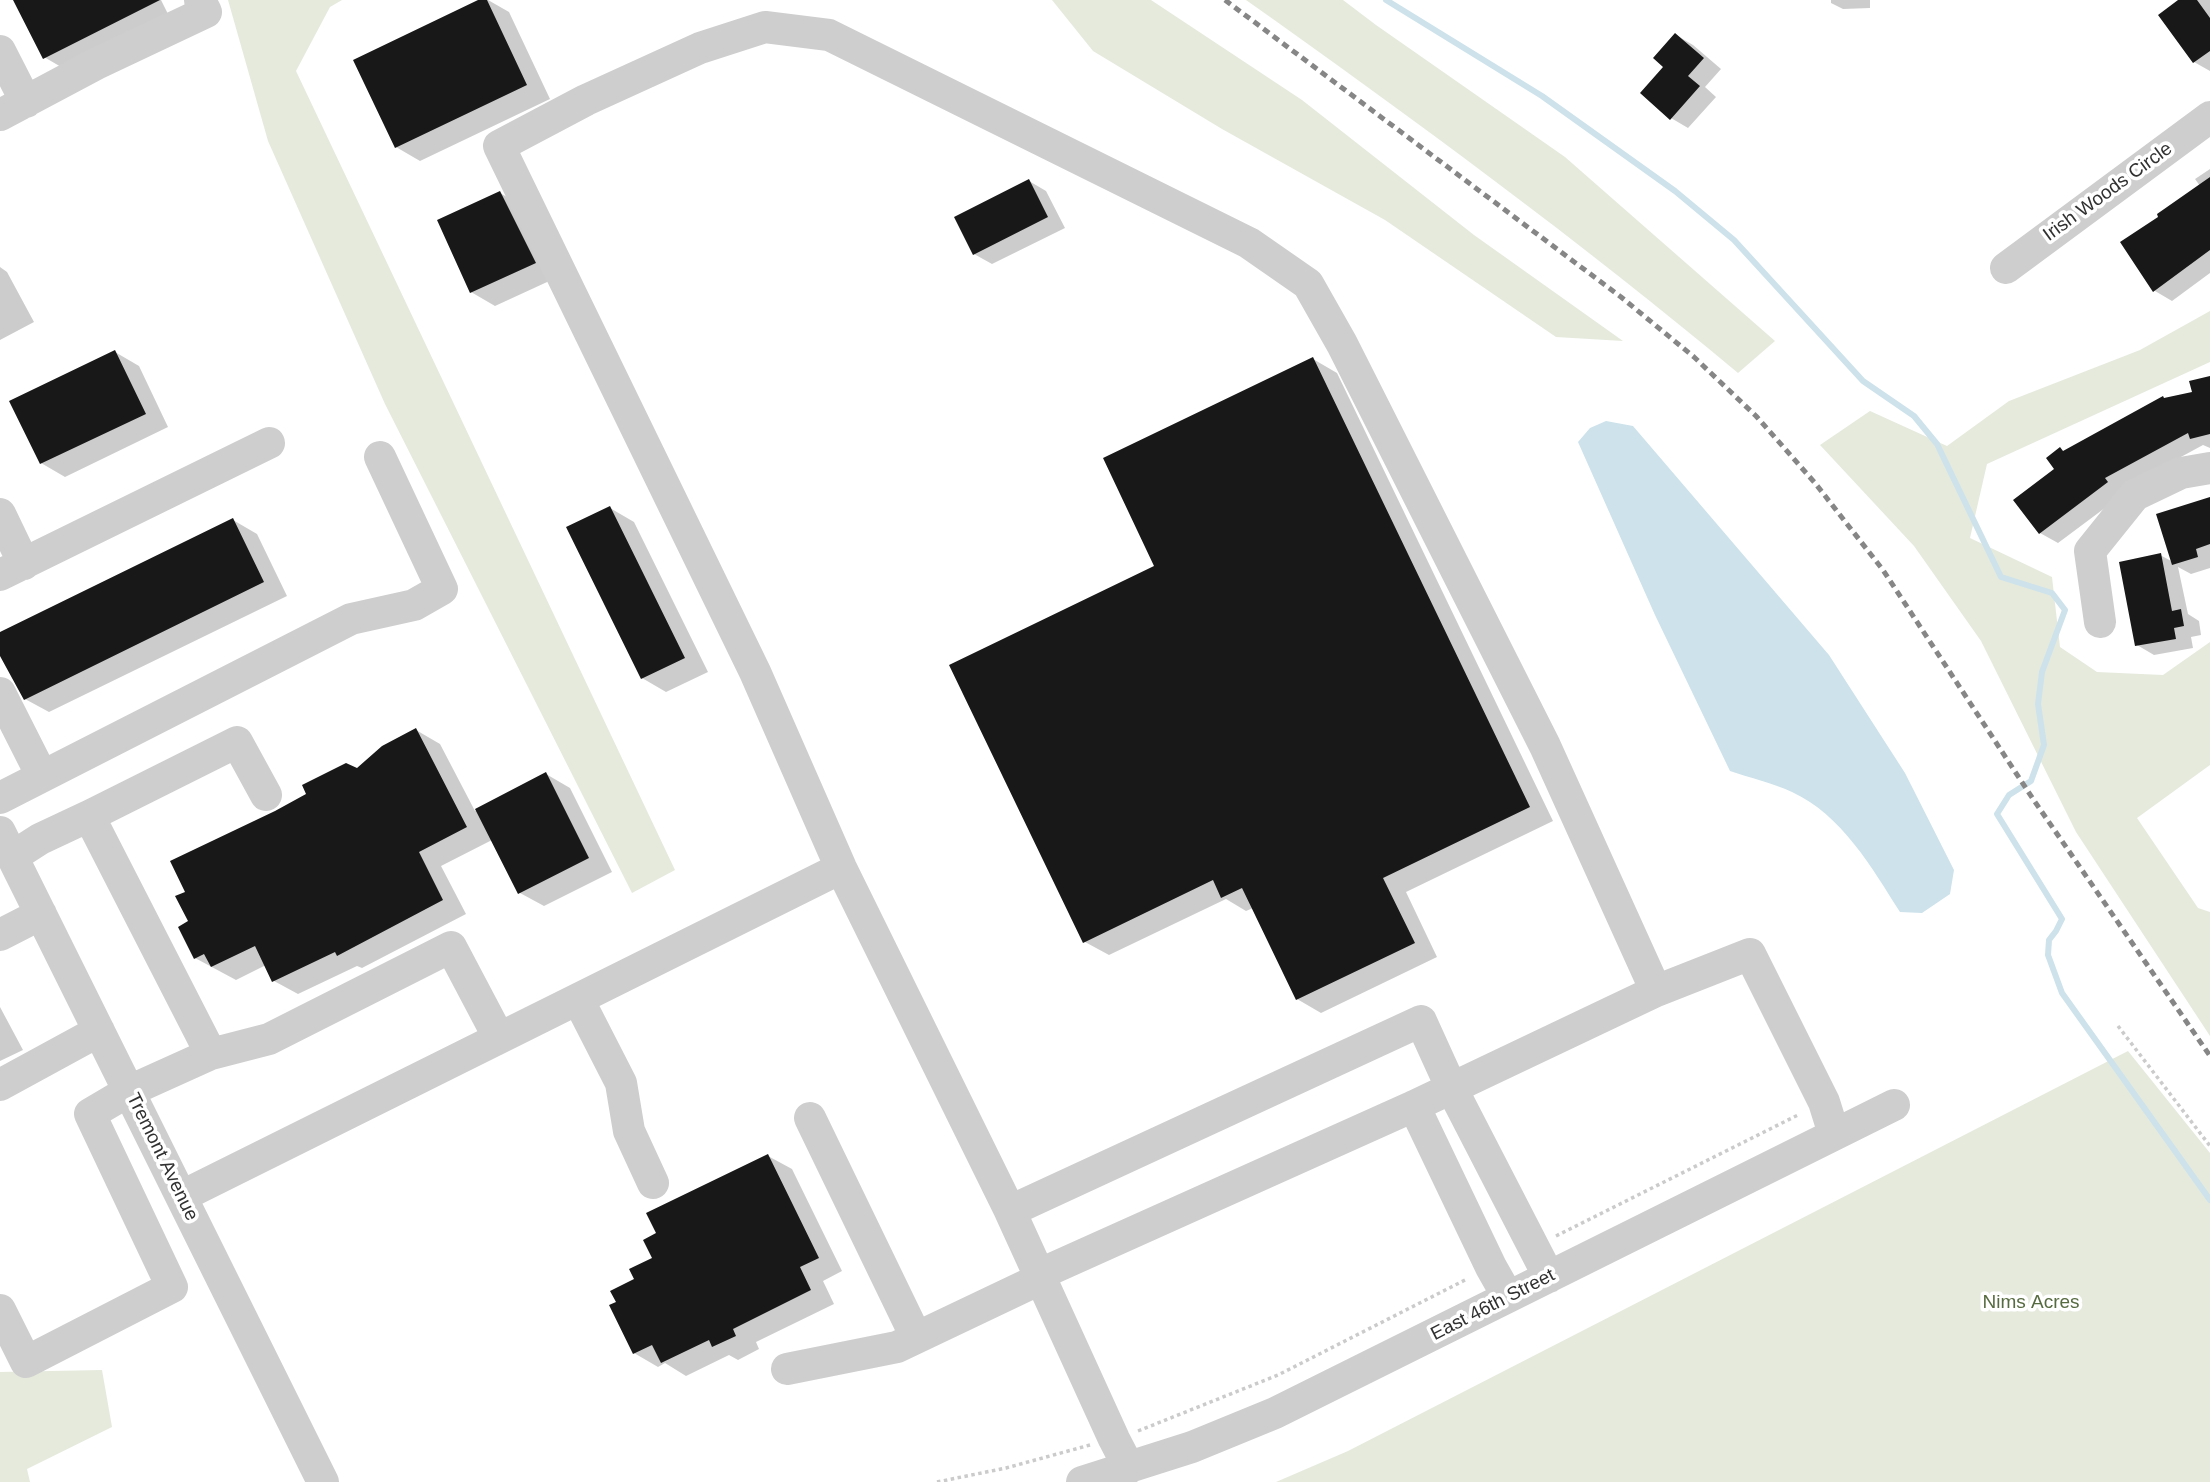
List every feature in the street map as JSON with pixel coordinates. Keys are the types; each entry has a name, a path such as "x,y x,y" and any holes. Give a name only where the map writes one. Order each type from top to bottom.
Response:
{"street":[{"path":"0,51 13,108 96,64 206,12 200,0"},
{"path":"1129,1468 1010,1211 841,869 755,672 499,146 586,100 700,48 765,27 829,35 1249,243 1308,284 1342,344 1545,746 1656,992"},
{"name":"Irish Woods Circle","path":"2006,268 2210,117"},
{"path":"0,514 12,569 268,443"},
{"path":"0,798 351,619 414,605 442,589 380,457"},
{"path":"2100,622 2090,551 2135,495 2181,473 2210,468"},
{"path":"0,693 42,776"},
{"path":"6,845 40,839 237,742 266,795"},
{"path":"89,816 211,1054"},
{"name":"Tremont Avenue","path":"6,845 323,1482"},
{"path":"182,1196 841,869"},
{"path":"0,935 41,914"},
{"path":"0,1310 26,1362 172,1287 90,1114 129,1091 211,1054 269,1039 451,947 499,1038"},
{"path":"787,1369 897,1347 1041,1276 1656,992 1750,954 1824,1102 1834,1134"},
{"path":"578,999 621,1083 629,1131 653,1183"},
{"path":"1010,1211 1421,1021 1451,1087 1549,1277"},
{"path":"0,1084 99,1031"},
{"name":"East 46th Street","path":"1082,1482 1192,1447 1275,1412 1894,1105"},
{"path":"1414,1106 1508,1297"},
{"path":"810,1118 916,1337"}],"path":[{"path":"2118,1026 2210,1146"},
{"path":"1532,1248 1824,1102"},
{"path":"937,1482 1006,1468 1114,1439 1187,1413 1278,1375 1491,1267"}],"green space":[{"path":"228,0 342,0 330,7 296,71 675,870 632,893 385,404 268,141"},
{"path":"1052,0 1151,0 1302,100 1474,235 1623,341 1556,337 1385,220 1222,129 1093,51"},
{"path":"1246,0 1343,0 1565,157 1775,341 1738,373 1496,182"},
{"path":"2210,311 2210,362 1987,464 1970,538 2052,577 2060,647 2097,672 2163,675 2210,642 2210,765 2137,818 2198,908 2210,912 2210,1036 2076,832 1981,641 1914,546 1820,445 1870,411 1947,446 2009,401 2140,350"},
{"name":"Nims Acres","path":"2128,1051 2210,1153 2210,1482 1276,1482 1348,1451"},
{"path":"102,1370 112,1427 27,1469 30,1482 0,1482 0,1372"}],"water":[{"path":"1606,421 1633,426 1829,655 1905,773 1954,870 1950,894 1922,913 1900,912 1854,844 1826,814 1792,792 1730,771 1655,615 1578,442 1590,428"}],"building":[{"path":"13,0 160,0 43,59"},
{"path":"478,0 487,0 527,85 395,148 353,60"},
{"path":"2178,0 2197,0 2210,18 2210,51 2193,63 2158,15"},
{"path":"1675,33 1704,58 1688,76 1700,86 1670,120 1640,93 1663,67 1653,58"},
{"path":"2210,177 2210,250 2153,292 2120,242"},
{"path":"1029,179 1048,217 973,255 954,217"},
{"path":"500,191 536,263 470,293 437,220"},
{"path":"115,350 146,414 40,464 9,401"},
{"path":"1313,357 1530,807 1383,878 1415,943 1296,1000 1242,888 1221,898 1213,880 1083,943 949,665 1154,566 1103,458"},
{"path":"2210,376 2210,434 2190,439 2188,433 2105,478 2108,482 2039,534 2013,500 2054,469 2046,458 2060,447 2063,451 2163,396 2164,398 2192,392 2189,381"},
{"path":"2210,497 2210,544 2196,549 2198,557 2172,565 2156,514"},
{"path":"610,506 685,658 641,679 566,527"},
{"path":"233,518 264,582 24,700 0,656 0,632"},
{"path":"2161,553 2172,611 2181,609 2184,626 2174,628 2176,639 2135,646 2119,562"},
{"path":"416,728 467,827 419,852 443,900 337,956 335,952 272,982 255,946 211,967 204,954 194,959 178,927 188,921 175,896 185,892 170,861 306,794 302,785 346,763 357,768 382,746"},
{"path":"546,772 589,858 518,894 475,809"},
{"path":"768,1154 819,1258 800,1267 811,1290 733,1329 736,1336 712,1347 709,1340 661,1363 652,1345 633,1354 609,1305 616,1302 610,1291 634,1279 629,1269 652,1258 643,1240 656,1233 646,1213"}],"waterway":[{"path":"1386,0 1542,96 1675,191 1734,240 1863,381 1914,416 1937,444 2001,577 2052,593 2065,610 2042,672 2038,704 2044,745 2031,781 2009,795 1997,814 2062,919 2049,940 2048,955 2062,993 2210,1200"}],"railway":[{"path":"1225,0 1621,297 1694,357 1756,416 1815,483 1883,570 2033,799 2210,1056"}]}
